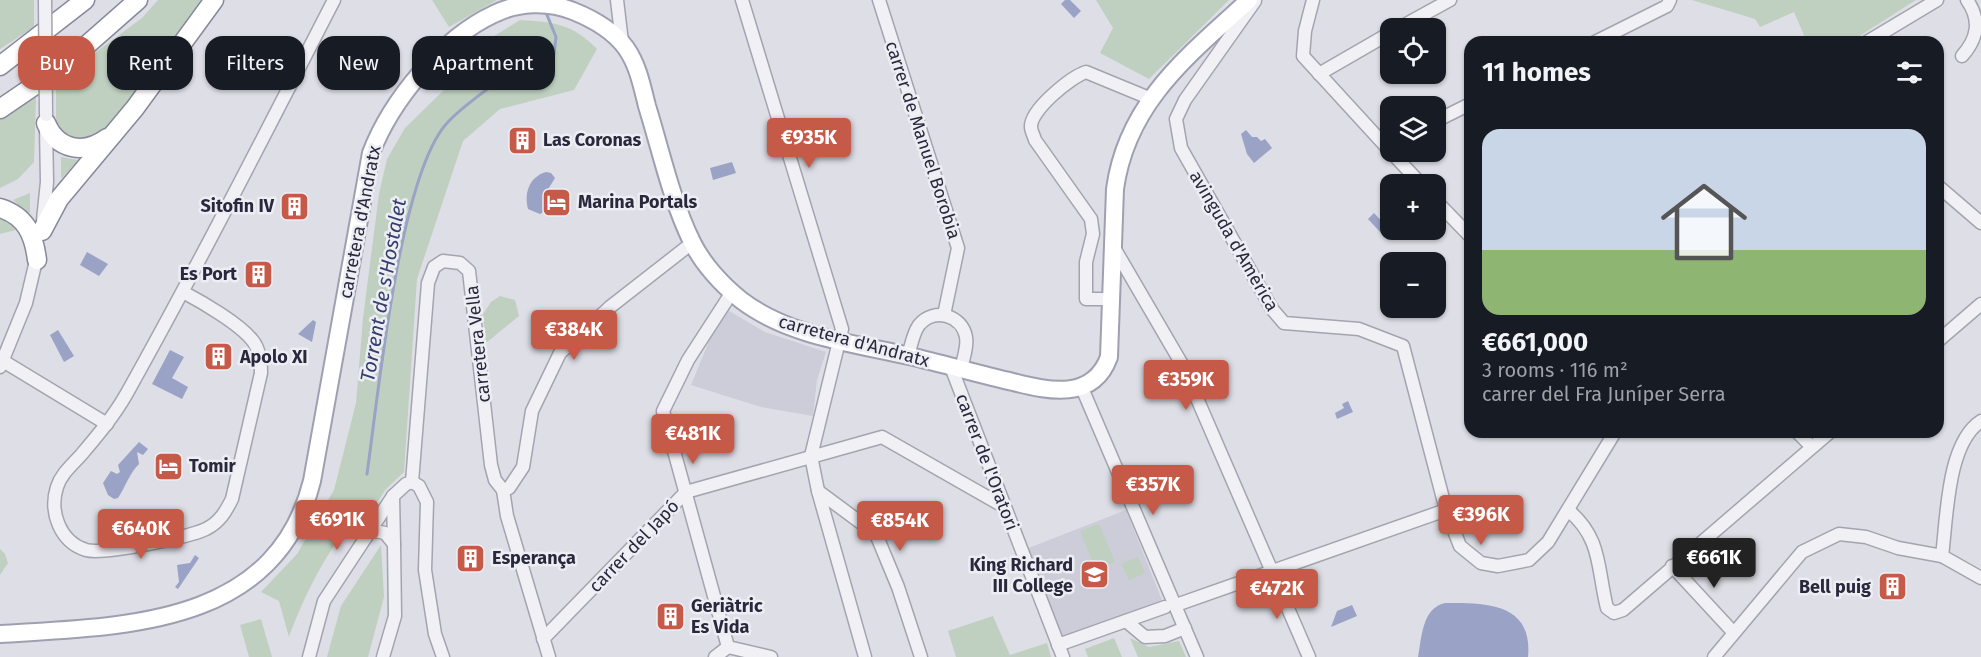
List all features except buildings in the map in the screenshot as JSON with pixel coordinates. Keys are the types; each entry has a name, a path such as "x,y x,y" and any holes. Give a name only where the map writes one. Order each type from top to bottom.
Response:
{"highway":[{"path":"0,66 86,0"},
{"path":"0,109 63,66 138,0"},
{"path":"42,231 59,199 161,75 214,0"},
{"path":"46,119 53,137 72,148 89,147 115,132"},
{"path":"0,208 13,213 26,224 34,240 37,260"}],"main road":[{"path":"1082,388 1100,374 1109,357 1113,299 1112,245 1118,167 1126,144 1149,98 1187,58 1249,0"},
{"name":"carretera d'Andratx","path":"0,634 112,626 183,613 214,601 237,588 276,554 290,535 308,496 366,173 379,131 408,89 452,44 485,18 521,6 543,3 564,7 595,21 621,42 634,63 670,182 692,243 710,268 732,292 773,320 841,340 1046,389 1070,391 1082,388"}],"street":[{"path":"45,0 46,199 37,260 26,303 2,364 107,424"},
{"path":"183,292 243,332 253,341 261,361 261,373 232,499 223,517 206,529 101,551 86,550 70,541 61,530 54,512 57,488 63,474 107,424 183,292 334,0"},
{"path":"616,0 621,42"},
{"path":"742,0 843,329 812,456 818,491 865,657"},
{"name":"carrer de Manuel Borobia","path":"879,0 958,248 944,315"},
{"name":"avinguda d'Amèrica","path":"1256,0 1185,100 1176,119 1182,148 1272,309 1284,323 1359,329 1403,346 1446,510"},
{"path":"1313,0 1305,31 1303,56 1380,138"},
{"path":"1417,18 1450,0"},
{"path":"1608,36 1667,6 1670,0"},
{"path":"1877,36 1937,0"},
{"path":"1962,56 1974,42 1978,28 1978,15 1967,0"},
{"path":"1319,74 1380,39"},
{"path":"1113,299 1086,299 1086,262 1093,234 1091,219 1035,140 1030,125 1035,113 1073,77 1086,72 1149,98"},
{"path":"1446,116 1464,107"},
{"path":"1402,162 1412,174"},
{"path":"1944,191 1981,223"},
{"path":"1446,211 1464,230"},
{"path":"549,657 507,516 503,490 509,488 523,467 532,411 560,353 610,307 692,243"},
{"path":"1112,245 1183,366 1309,657"},
{"name":"carretera Vella","path":"412,482 429,283 434,267 443,261 460,263 469,271 490,465 495,480 503,490"},
{"path":"728,647 663,411 688,360 732,292"},
{"path":"1944,336 1981,304"},
{"path":"908,356 915,332 921,323 934,315 944,315 960,324 966,335 966,347 956,368"},
{"name":"carrer de l'Oratori","path":"956,368 1003,506 1063,657"},
{"path":"1082,388 1197,657"},
{"path":"1942,556 1954,460 1962,439 1981,421"},
{"name":"carrer del Japó","path":"543,639 686,492 882,437 1003,506"},
{"path":"1179,604 1446,510 1460,546 1481,563 1498,566 1516,564 1534,557 1548,542 1611,438"},
{"path":"1803,438 1812,447"},
{"path":"1568,510 1583,522 1594,539 1606,608 1614,613 1623,610 1823,438"},
{"path":"309,657 324,600 393,496 406,484 412,482 419,486 427,502 425,570 435,634 443,657"},
{"path":"818,491 876,534 898,587 921,657"},
{"path":"383,657 394,616 393,496"},
{"path":"369,530 385,533 394,544"},
{"path":"1714,657 1802,552 1839,534 1866,537 1898,548 1942,556 1981,578"},
{"path":"1672,566 1733,632"},
{"path":"1058,645 1165,607"},
{"path":"1126,621 1145,637 1165,636 1185,628"},
{"path":"715,657 728,647"},
{"path":"728,647 771,657"}],"shaded area":[{"path":"726,309 765,332 826,352 817,380 813,416 761,407 691,385 712,334"},
{"name":"King Richard III College","path":"1126,510 1162,600 1061,638 1026,549"}],"green space":[{"path":"0,0 34,0 34,27 0,49"},
{"path":"158,0 203,0 178,36 118,36 142,18"},
{"path":"432,0 497,0 449,27"},
{"path":"1096,0 1229,0 1149,79 1100,53 1113,28"},
{"path":"1692,0 1916,0 1859,36 1804,36 1794,12 1760,27 1755,19"},
{"path":"520,20 553,23 580,34 597,49 574,90 500,109 463,141 417,279 404,472 386,489 364,522 354,519 334,546 309,590 289,637 279,601 261,592 297,554 334,490 356,403 363,318 379,194 387,159 405,128 444,90 555,90 555,36 494,36"},
{"path":"107,44 107,90 140,90 103,133 74,142 56,128 56,90 95,90 95,53"},
{"path":"36,97 34,162 18,179 0,188 0,120"},
{"path":"61,157 78,160 62,178 61,177"},
{"path":"30,193 30,212 28,213 13,200"},
{"path":"0,216 20,229 0,234"},
{"path":"500,296 515,300 519,316 486,343 483,314 491,302"},
{"path":"1099,524 1115,562 1096,570 1080,531"},
{"path":"381,545 384,597 368,657 327,657 341,606"},
{"path":"0,549 5,554 8,563 0,575"},
{"path":"1138,557 1145,573 1129,580 1121,564"},
{"path":"993,616 1010,655 1047,643 1051,657 956,657 948,631"},
{"path":"261,619 272,657 249,657 240,625"},
{"path":"1114,638 1122,657 1088,657 1085,649"},
{"path":"1130,638 1149,647 1179,641 1186,657 1138,657"}],"water":[{"path":"1065,0 1070,0 1081,11 1074,18 1061,4"},
{"path":"1246,130 1252,137 1257,137 1261,141 1265,139 1272,148 1254,163 1247,154 1241,134"},
{"path":"732,162 736,173 713,180 710,168"},
{"path":"546,172 551,173 555,178 547,191 551,207 540,214 528,209 527,192 535,178"},
{"path":"1374,213 1380,219 1380,232 1368,219"},
{"path":"87,252 108,264 99,276 80,265"},
{"path":"313,320 316,322 312,342 298,334"},
{"path":"58,330 74,356 64,362 50,335"},
{"path":"170,350 184,357 172,378 188,387 182,399 152,384"},
{"path":"1348,401 1353,412 1337,419 1335,413 1344,408 1342,404"},
{"path":"139,442 148,449 143,455 137,452 139,464 118,498 114,499 108,495 103,483 111,471 117,474 120,472 118,465"},
{"path":"195,555 199,558 178,589 175,587 179,582 177,565 190,563"},
{"path":"1445,603 1490,606 1503,609 1514,616 1523,625 1528,639 1528,657 1418,657 1427,617 1437,606"},
{"path":"1352,605 1357,616 1331,627 1337,611"}],"waterway":[{"name":"Torrent de s'Hostalet","path":"367,474 393,289 416,188 431,149 448,122 504,77 554,54 556,37 545,10"}],"place":[{"name":"Las Coronas","path":"522,140"},
{"name":"Marina Portals","path":"557,202"},
{"name":"Sitofin IV","path":"295,206"},
{"name":"Es Port","path":"258,274"},
{"name":"Apolo XI","path":"219,357"},
{"name":"Tomir","path":"168,466"},
{"name":"Esperança","path":"471,558"},
{"name":"King Richard III College","path":"1094,575"},
{"name":"Bell puig","path":"1892,587"},
{"name":"Geriàtric Es Vida","path":"670,616"}]}
